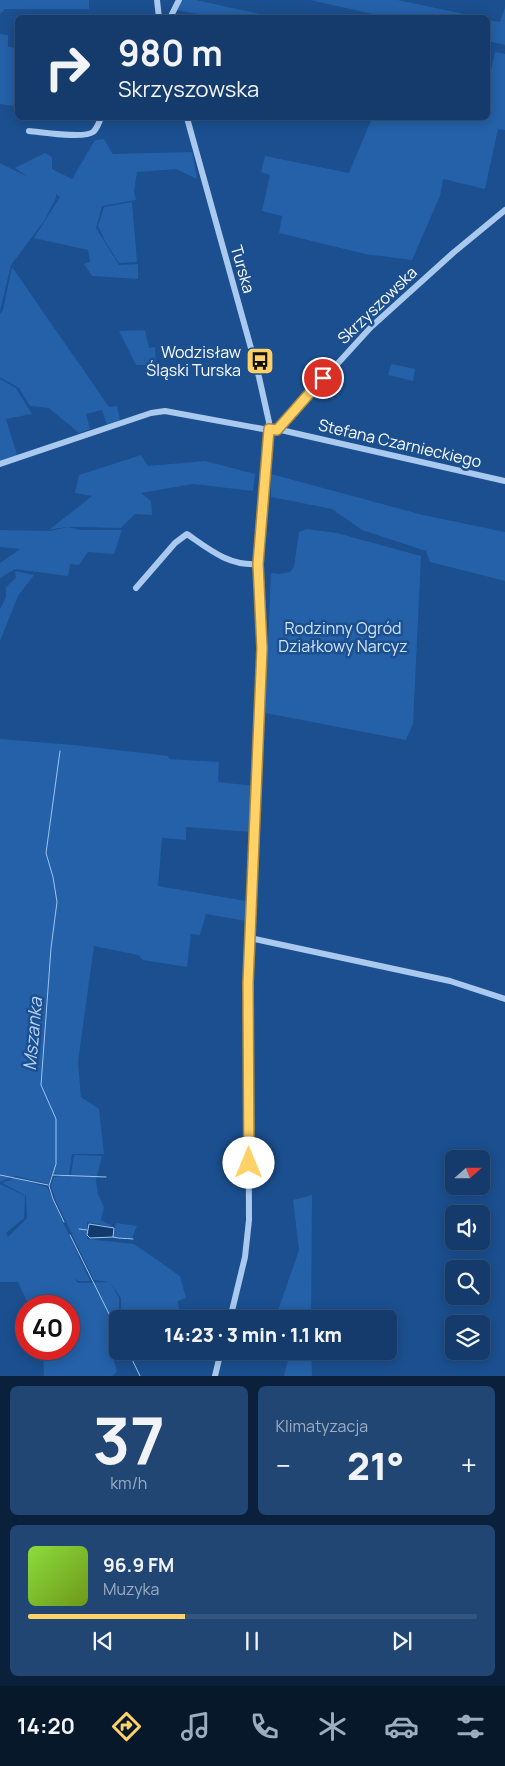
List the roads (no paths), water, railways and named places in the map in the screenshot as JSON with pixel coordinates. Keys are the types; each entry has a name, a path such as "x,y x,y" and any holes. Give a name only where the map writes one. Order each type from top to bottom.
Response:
{"street":[{"path":"157,0 160,15"},
{"path":"172,15 179,0"},
{"path":"29,131 74,135 89,134 95,130 100,120"},
{"name":"Turska","path":"188,120 259,377 267,410 269,429 258,564 262,648 248,983 249,1220 245,1257 232,1310"},
{"name":"Skrzyszowska","path":"277,430 371,327 453,253 505,210"},
{"name":"Stefana Czarnieckiego","path":"0,464 158,411 277,430 505,481"},
{"path":"136,588 175,543 187,534 216,554 232,562 258,564"},
{"path":"250,938 441,979 505,999"},
{"path":"214,1376 218,1360"}],"waterway":[{"name":"Mszanka","path":"60,751 46,853 53,877 57,902 51,948 41,1085 56,1119 56,1164 49,1186 64,1222"},
{"path":"0,1175 48,1185"},
{"path":"53,1175 106,1177"},
{"path":"79,1229 87,1230"},
{"name":"Mszanka","path":"70,1235 109,1314"},
{"path":"113,1237 133,1239"},
{"name":"Mszanka","path":"132,1360 140,1376"}],"place":[{"name":"Wodzisław Śląski Turska","path":"260,361"}],"park label":[{"name":"Rodzinny Ogród Działkowy Narcyz","path":"343,637"}]}
